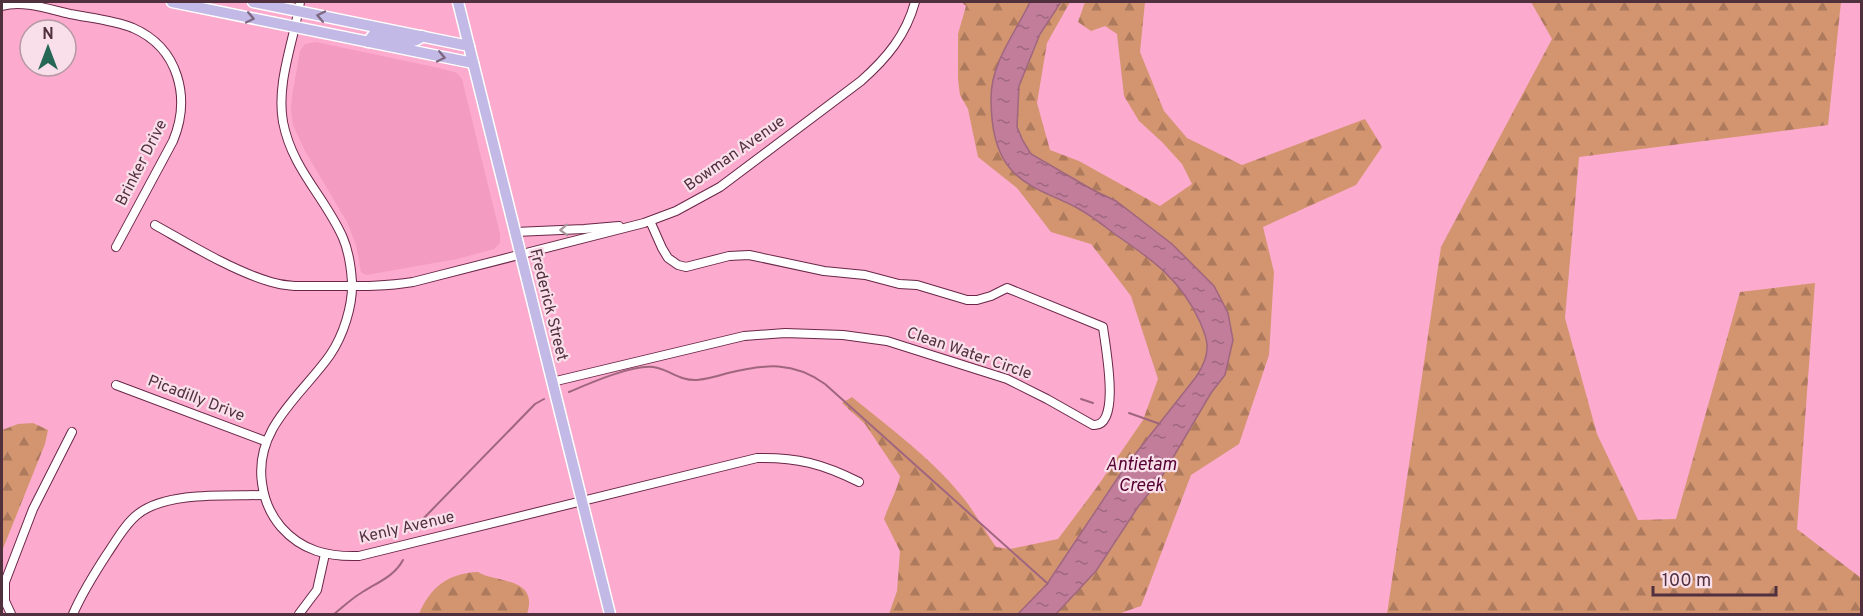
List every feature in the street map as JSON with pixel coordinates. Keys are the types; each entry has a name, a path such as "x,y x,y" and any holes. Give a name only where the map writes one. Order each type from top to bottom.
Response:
{"main road":[{"path":"172,2 473,63"},
{"path":"253,2 299,6 470,46"},
{"name":"Frederick Street","path":"458,2 610,615"},
{"path":"368,42 374,34 411,42 422,36"}],"street":[{"name":"Bowman Avenue","path":"155,225 212,256 271,283 287,286 385,286 413,282 647,222 684,207 720,187 861,81 882,62 898,42 911,19 915,2"},
{"name":"Brinker Drive","path":"2,6 11,3 35,6 122,24 150,38 171,63 178,78 182,96 180,125 116,247"},
{"name":"Kenly Avenue","path":"299,6 283,84 283,121 299,166 342,236 347,250 352,286 345,324 330,355 281,414 265,441 261,477 264,495 277,522 296,542 310,550 325,554 342,556 377,552 757,458 813,462 859,482"},
{"path":"515,232 584,229 647,222"},
{"name":"Clean Water Circle","path":"552,382 744,336 784,333 843,335 886,341 1007,379 1093,425 1100,426 1108,414 1110,393 1103,327 1044,301 1007,288 991,296 967,300 917,285 899,284 865,275 824,271 748,255 729,256 687,267 678,265 668,258 647,222"},
{"name":"Picadilly Drive","path":"116,385 265,441"},
{"path":"11,615 5,601 5,582 33,509 72,432"},
{"path":"73,615 86,587 130,521 139,513 153,505 179,499 264,495"},
{"path":"299,615 317,590 325,554"}],"shaded area":[{"path":"316,42 457,73 462,79 500,234 500,243 494,249 457,259 366,275 361,272 356,245 347,222 305,151 293,125 292,96 300,51 305,44"}],"green space":[{"path":"961,2 1030,2 995,71 991,95 994,132 1023,181 1079,209 1166,271 1183,291 1203,328 1208,346 1204,364 1196,377 1125,467 1047,584 1018,614 889,614 897,591 900,551 884,519 900,476 865,424 842,403 852,397 913,447 956,489 972,509 996,547 1010,549 1058,539 1143,420 1158,379 1131,296 1091,244 1051,232 1017,188 978,157 968,109 960,95 958,79 958,34 966,6"},
{"path":"1061,2 1070,2 1047,43 1037,103 1050,150 1079,161 1160,206 1192,184 1182,164 1139,121 1124,96 1117,34 1105,26 1091,31 1078,22 1085,2 1145,2 1140,52 1164,111 1187,138 1242,165 1365,119 1382,147 1356,185 1263,227 1274,272 1269,355 1239,444 1191,475 1141,606 1118,614 1056,614 1096,571 1138,507 1161,478 1211,393 1225,375 1233,340 1228,313 1213,286 1172,244 1116,201 1031,154 1023,141 1017,127 1019,86 1040,34"},
{"path":"1531,2 1841,2 1828,125 1579,157 1565,318 1597,434 1638,520 1676,519 1740,292 1815,283 1797,529 1861,578 1861,614 1387,614 1441,247 1552,39"},
{"path":"33,423 48,430 45,444 2,551 2,430 18,424"},
{"path":"478,572 522,587 527,593 529,602 527,614 419,614 429,596 442,583 458,575"}],"water":[{"name":"Antietam Creek","path":"1030,2 1061,2 1040,34 1019,86 1017,127 1023,141 1031,154 1116,201 1172,244 1214,286 1228,313 1233,340 1225,375 1211,393 1161,478 1138,507 1096,571 1056,614 1018,614 1047,584 1125,467 1196,377 1205,360 1207,345 1204,331 1192,307 1165,272 1089,215 1024,181 1004,160 993,125 992,85 1005,48"}],"waterway":[{"path":"569,392 611,375 644,367 659,368 691,380 767,366 802,371 825,384 1047,583"},
{"path":"420,522 535,404 544,399"},
{"path":"1081,399 1093,403"},
{"path":"1129,413 1160,424"},
{"path":"334,614 357,595 390,575 403,560"}]}
